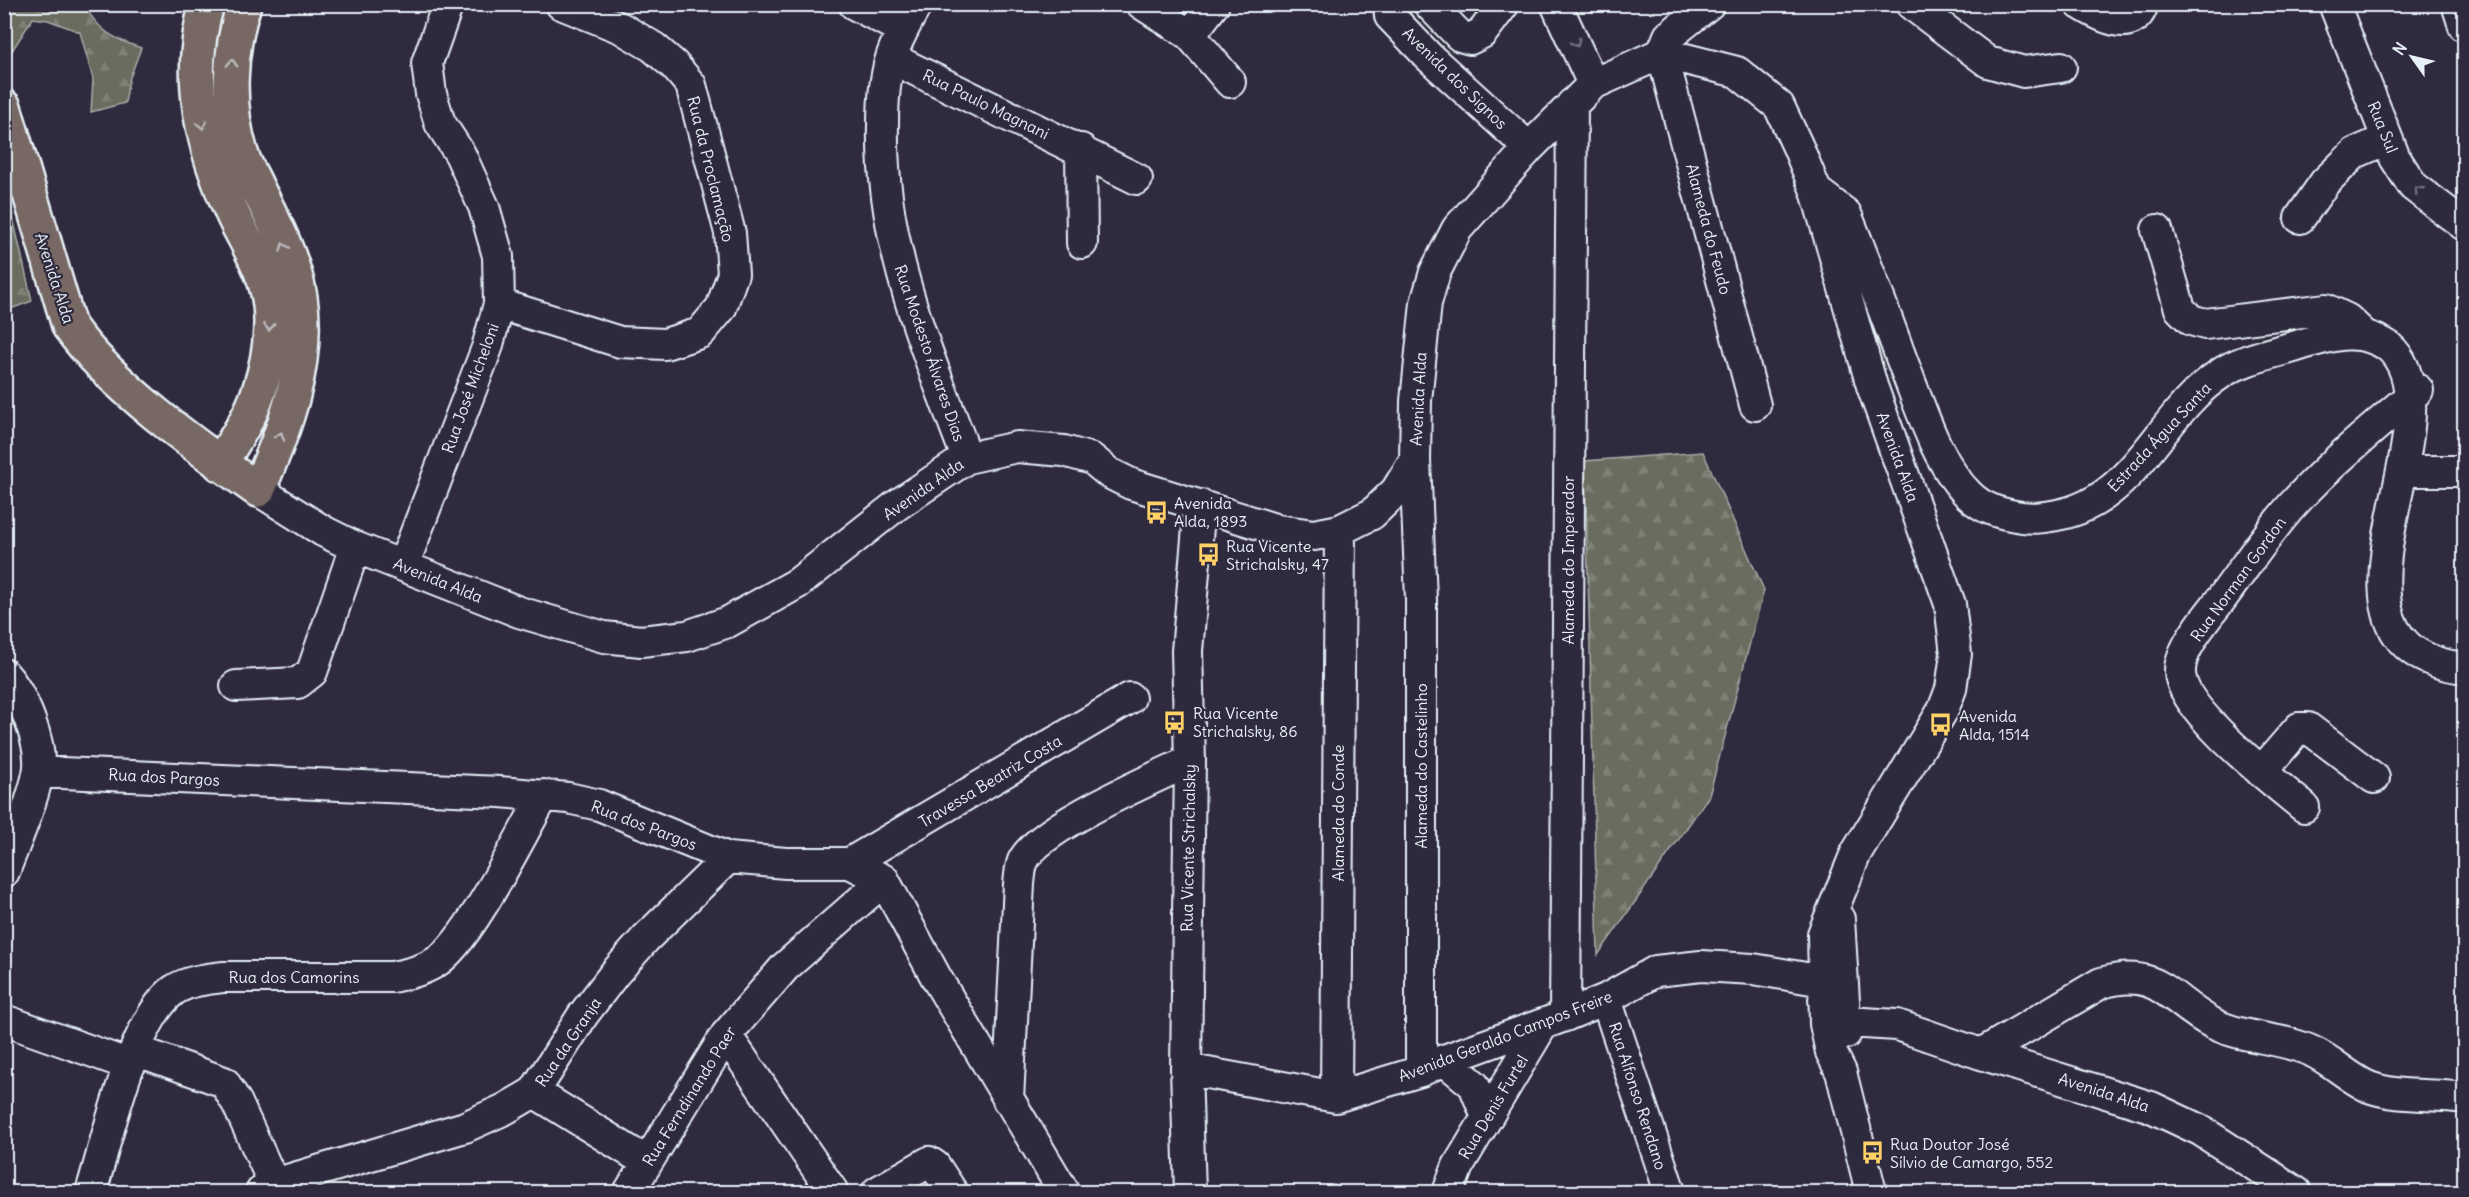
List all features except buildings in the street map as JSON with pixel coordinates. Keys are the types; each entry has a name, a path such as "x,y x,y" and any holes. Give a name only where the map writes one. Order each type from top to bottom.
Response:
{"main road":[{"path":"207,4 197,68 200,117 211,165 235,219 260,265 270,306 268,353 255,399 220,464"},
{"path":"244,4 233,52 231,109 241,154 288,256 299,296 303,345 295,392 274,455 258,490"},
{"name":"Avenida Alda","path":"4,107 69,326 87,353 220,464 258,490"}],"street":[{"name":"Rua José Micheloni","path":"403,566 487,348 499,303 498,256 484,207 460,154 440,123 431,94 427,63 448,4"},
{"name":"Rua da Proclamação","path":"499,303 620,342 665,344 700,333 721,308 733,274 730,233 691,85 674,65 653,47 621,28 561,4"},
{"path":"854,4 903,30"},
{"name":"Rua Modesto Álvares Dias","path":"917,4 891,58 884,91 882,150 895,251 908,297 967,458"},
{"path":"1142,4 1190,34 1230,82"},
{"path":"1190,34 1214,4"},
{"name":"Avenida dos Signos","path":"1389,4 1390,16 1429,57 1529,148"},
{"path":"1429,4 1460,36 1470,39 1482,33 1504,4"},
{"path":"1556,4 1583,94"},
{"path":"1662,53 1669,36 1709,4"},
{"path":"1911,4 1973,53 1996,65 2024,72 2061,67"},
{"path":"2080,4 2094,13 2125,23 2133,19 2143,4"},
{"name":"Rua Sul","path":"2334,4 2395,158 2413,186 2463,220"},
{"path":"2457,4 2464,26"},
{"name":"Avenida Alda","path":"258,490 323,531 355,547 519,612 604,637 641,641 687,636 728,622 798,583 897,505 967,458 1017,447 1064,451 1092,459 1109,473 1131,484 1278,530 1314,535 1340,530 1372,514 1396,491 1415,460 1421,333 1435,272 1457,229 1529,148 1583,94 1662,53 1737,72 1779,106 1816,191 1872,386 1950,604 1956,654 1951,688 1943,710 1856,853 1823,933 1830,988 1831,1052 1841,1072"},
{"name":"Alameda do Feudo","path":"1662,53 1755,405"},
{"name":"Rua Paulo Magnani","path":"891,58 1081,149 1137,179"},
{"name":"Alameda do Imperador","path":"1554,1020 1583,94"},
{"path":"2300,218 2325,182 2355,153 2387,139"},
{"path":"1081,149 1082,243"},
{"name":"Estrada Água Santa","path":"1816,191 1846,213 1934,439 1969,495 1995,513 2033,519 2073,512 2114,487 2135,468 2198,392 2219,374 2237,365 2342,333 2364,335 2387,345 2409,368 2421,405 2420,424 2392,564 2389,597 2396,625 2411,648 2434,662 2464,668"},
{"path":"2157,230 2180,309 2191,320 2205,324 2326,309 2347,319 2364,335"},
{"name":"Rua Norman Gordon","path":"2304,807 2261,772 2192,703 2179,674 2183,656 2199,628 2295,502 2337,459 2418,390"},
{"name":"Alameda do Castelinho","path":"1415,460 1421,599 1433,1065"},
{"path":"2411,471 2464,471"},
{"name":"Rua Vicente Strichalsky","path":"1190,1192 1186,1069 1190,761 1187,651 1200,505"},
{"name":"Alameda do Conde","path":"1336,1097 1340,530"},
{"path":"236,686 298,682 312,672 355,547"},
{"path":"4,674 26,708 34,736 39,772 4,872"},
{"name":"Travessa Beatriz Costa","path":"850,863 1130,698"},
{"path":"2261,772 2299,728 2308,728 2374,778"},
{"path":"1008,1100 1019,884 1023,861 1038,843 1065,825 1190,761"},
{"name":"Rua dos Pargos","path":"39,772 543,795 599,806 728,858 786,863 850,863 884,880"},
{"name":"Rua dos Camorins","path":"91,1192 133,1057 148,1018 160,1003 176,989 198,980 223,977 392,977 415,972 437,962 451,949 470,923 543,795"},
{"name":"Rua da Granja","path":"268,1188 465,1127 505,1109 534,1092 583,1015 615,973 646,938 728,858"},
{"path":"884,880 937,979 1064,1192"},
{"name":"Rua Ferndinando Paer","path":"629,1192 726,1035 785,967 884,880"},
{"name":"Avenida Geraldo Campos Freire","path":"1186,1069 1336,1097 1433,1065 1554,1020 1606,999 1656,971 1701,966 1753,969 1830,988"},
{"path":"1981,1054 2101,984 2123,977 2138,978 2156,984 2214,1023 2236,1032 2292,1044 2312,1051 2371,1087 2391,1092 2464,1098"},
{"name":"Avenida Alda","path":"1830,988 1847,1023 1841,1072"},
{"name":"Avenida Alda","path":"1830,988 1897,1025 2151,1107 2200,1130 2296,1192"},
{"name":"Rua Alfonso Rendano","path":"1606,999 1670,1192"},
{"path":"4,1020 224,1082 237,1103 268,1188"},
{"name":"Rua Denis Furtel","path":"1448,1192 1458,1166 1487,1117 1554,1020"},
{"name":"Avenida Alda","path":"1847,1023 1897,1025"},
{"path":"726,1035 832,1192"},
{"path":"1433,1065 1474,1085 1487,1117"},
{"path":"1841,1072 1871,1192"},
{"path":"534,1092 647,1162"},
{"path":"877,1192 928,1162 935,1166 952,1192"}],"green space":[{"path":"10,5 84,5 101,28 122,41 141,48 129,80 125,103 91,112 93,79 80,32 48,20 33,18 6,60 5,9"},
{"path":"5,183 32,301 4,311"},
{"path":"1703,452 1764,590 1709,796 1598,955 1585,461"}],"place":[{"name":"Avenida Alda, 1893","path":"1156,512"},
{"name":"Rua Vicente Strichalsky, 47","path":"1208,555"},
{"name":"Rua Vicente Strichalsky, 86","path":"1175,722"},
{"name":"Avenida Alda, 1514","path":"1941,725"},
{"name":"Rua Doutor José Sílvio de Camargo, 552","path":"1872,1153"}]}
